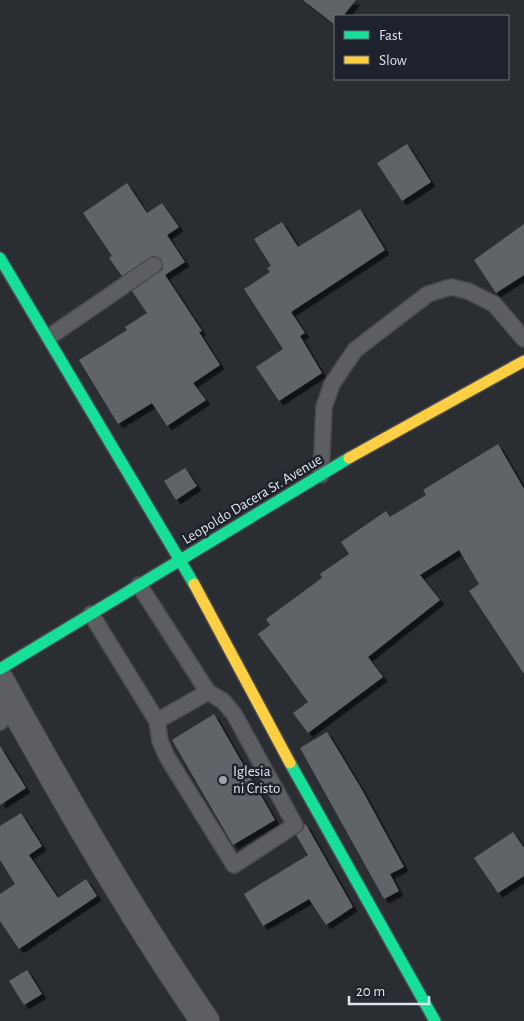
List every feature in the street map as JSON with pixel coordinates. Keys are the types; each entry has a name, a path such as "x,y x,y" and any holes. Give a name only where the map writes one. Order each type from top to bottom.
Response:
{"street":[{"path":"0,258 181,559 307,793 435,1021"},
{"name":"Leopoldo Dacera Sr. Avenue","path":"0,669 321,475 461,394 524,361"},
{"path":"4,702 58,785 171,971 205,1021"}],"lane":[{"path":"49,337 154,265"},
{"path":"321,475 324,408 332,384 355,350 428,294 451,288 468,291 494,304 524,338"},
{"path":"91,614 157,722 160,741 167,757 234,865 296,825 234,714 223,700 208,692 139,585"},
{"path":"157,722 208,692"}],"building":[{"path":"303,0 356,0 344,15 334,15 334,24"},
{"path":"407,144 431,182 402,201 377,163"},
{"path":"127,183 147,213 162,203 179,227 167,235 185,262 165,275 202,331 199,332 220,365 193,383 206,400 167,426 152,403 118,424 79,360 127,330 125,327 147,313 132,291 163,269 161,259 153,256 122,276 109,258 112,256 83,213"},
{"path":"360,209 385,250 291,312 305,333 300,336 322,373 279,401 256,367 283,349 244,289 270,272 267,268 271,266 254,239 282,222 298,247"},
{"path":"524,224 524,275 496,293 474,260"},
{"path":"498,444 524,489 524,674 469,591 479,584 459,550 420,575 440,600 368,657 383,677 308,733 293,713 308,702 258,634 270,625 266,619 322,578 320,574 349,554 341,542 386,511 390,517 426,495 423,490"},
{"path":"185,468 197,486 176,500 164,481"},
{"name":"Iglesia ni Cristo","path":"214,714 275,820 233,845 172,740"},
{"path":"327,732 361,788 404,867 390,874 399,891 384,899 300,748"},
{"path":"0,746 26,788 0,805"},
{"path":"21,813 42,846 29,855 58,898 86,879 97,896 19,949 0,921 0,894 15,884 0,860 0,826"},
{"path":"305,823 353,907 326,925 309,899 263,926 244,894 308,855 296,835 303,830"},
{"path":"513,832 524,848 524,876 498,893 474,858"},
{"path":"27,970 42,994 24,1005 9,981"}],"traffic: fast":[{"path":"0,258 194,584"},
{"path":"0,669 349,458"},
{"path":"290,763 435,1021"}],"traffic: slow":[{"path":"349,458 524,361"},
{"path":"194,584 290,763"}],"place":[{"name":"Iglesia ni Cristo","path":"223,780"}]}
